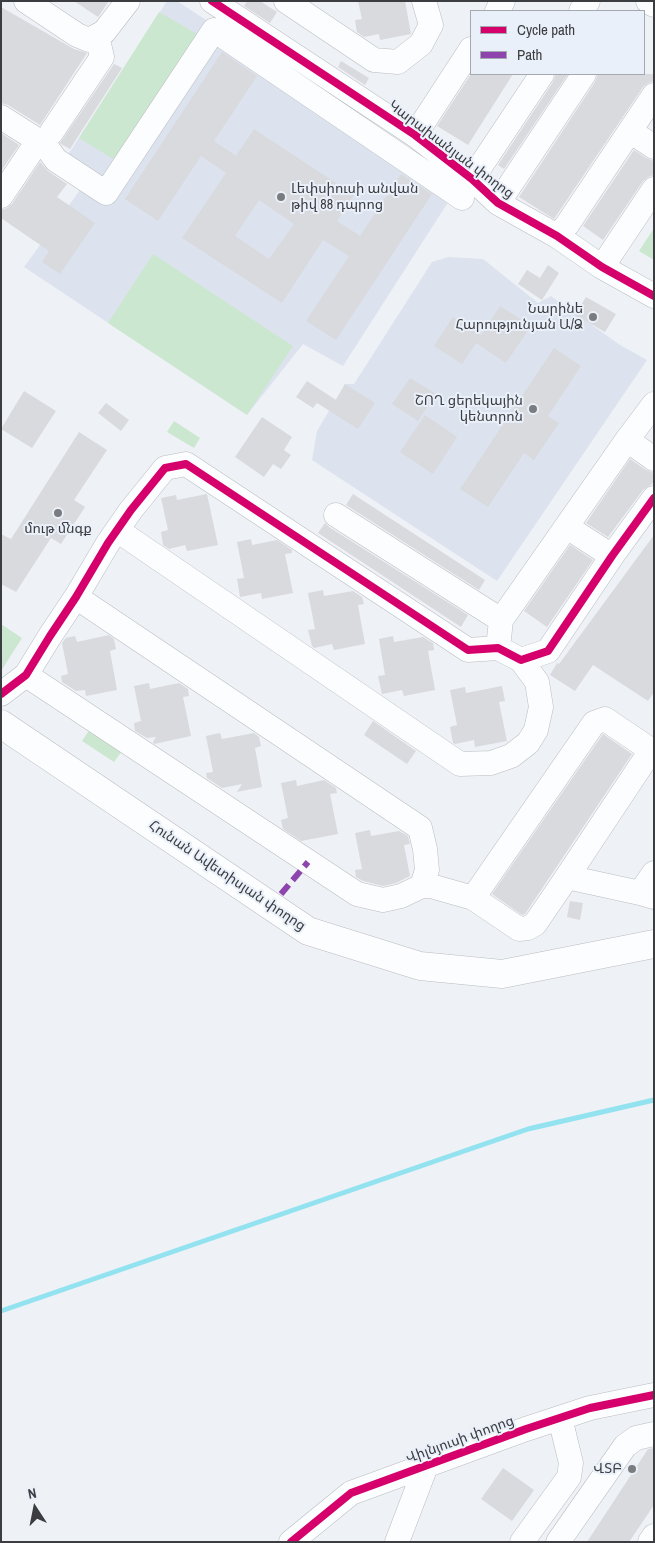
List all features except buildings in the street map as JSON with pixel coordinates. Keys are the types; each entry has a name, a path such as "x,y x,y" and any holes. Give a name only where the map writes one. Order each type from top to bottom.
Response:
{"main road":[{"name":"Հունան Ավետիսյան փողոց","path":"1,724 308,930 420,966 502,974 654,944"}],"street":[{"path":"26,1 77,35 89,40 104,32 128,1"},
{"name":"Կարախանյան փողոց","path":"212,1 415,135 467,189 498,202 557,236 602,267 654,296"},
{"path":"286,1 374,60 398,62 421,44 431,25 424,1"},
{"path":"648,1 654,5"},
{"path":"44,137 45,146 56,160 106,193 214,30 467,189 536,76"},
{"path":"1,196 102,57 97,36"},
{"path":"415,135 470,51"},
{"path":"498,202 583,75"},
{"path":"557,236 654,96"},
{"path":"1,117 44,137"},
{"path":"630,131 654,147"},
{"path":"602,267 654,189"},
{"path":"498,648 502,620 654,404"},
{"path":"627,440 654,458"},
{"path":"1,694 26,675 76,597 117,530 130,510 165,468 186,464 468,650 498,648 521,660 537,682 540,707 536,730 528,743 511,756 491,763 460,764 117,530"},
{"path":"521,660 548,651 654,498"},
{"path":"336,515 502,620"},
{"path":"567,527 612,556"},
{"path":"76,597 420,828 427,870 422,886"},
{"path":"26,675 357,894 383,900 401,896 422,886 431,886 473,898 519,929 528,928 535,924 646,758 648,752 645,746 605,719 594,723 473,898"},
{"path":"566,877 647,895 654,873"},
{"name":"Վիլնյուսի փողոց","path":"291,1542 350,1493 590,1408 654,1395"},
{"path":"522,1542 569,1477 571,1463 560,1418"},
{"path":"558,1542 625,1446 636,1438 654,1434"},
{"path":"567,1447 606,1472"},
{"path":"397,1542 426,1466"},
{"path":"650,1542 654,1536"}],"shaded area":[{"path":"167,1 177,1 336,105 454,193 343,366 303,344 247,415 24,267 83,186 62,164"},
{"path":"448,257 483,259 538,303 551,296 620,345 647,360 497,581 312,460 317,431 345,384 354,384 432,262"}],"green space":[{"path":"159,12 197,34 115,160 79,138"},
{"path":"654,228 654,260 639,251"},
{"path":"153,254 293,346 247,415 108,323"},
{"path":"174,421 200,438 194,448 167,432"},
{"path":"1,624 22,638 1,671"},
{"path":"90,729 122,751 114,762 82,741"}],"waterway":[{"path":"1,1311 528,1129 654,1100"}],"marked path":[{"path":"281,894 308,862"}],"cycle path":[{"path":"212,1 415,135 472,179 498,203 557,236 602,267 654,296"},
{"path":"1,694 26,675 108,543 131,510 165,468 186,464 468,650 498,648 521,660 548,651 654,498"},
{"path":"291,1542 351,1493 526,1429 590,1408 654,1395"}],"place":[{"name":"Լեփսիուսի անվան թիվ 88 դպրոց","path":"281,197"},
{"name":"Նարինե Հարությունյան Ա/Ձ","path":"593,317"},
{"name":"ՇՈՂ ցերեկային կենտրոն","path":"533,409"},
{"name":"մութ մնգք","path":"58,513"},
{"name":"ՎՏԲ","path":"632,1469"}]}
